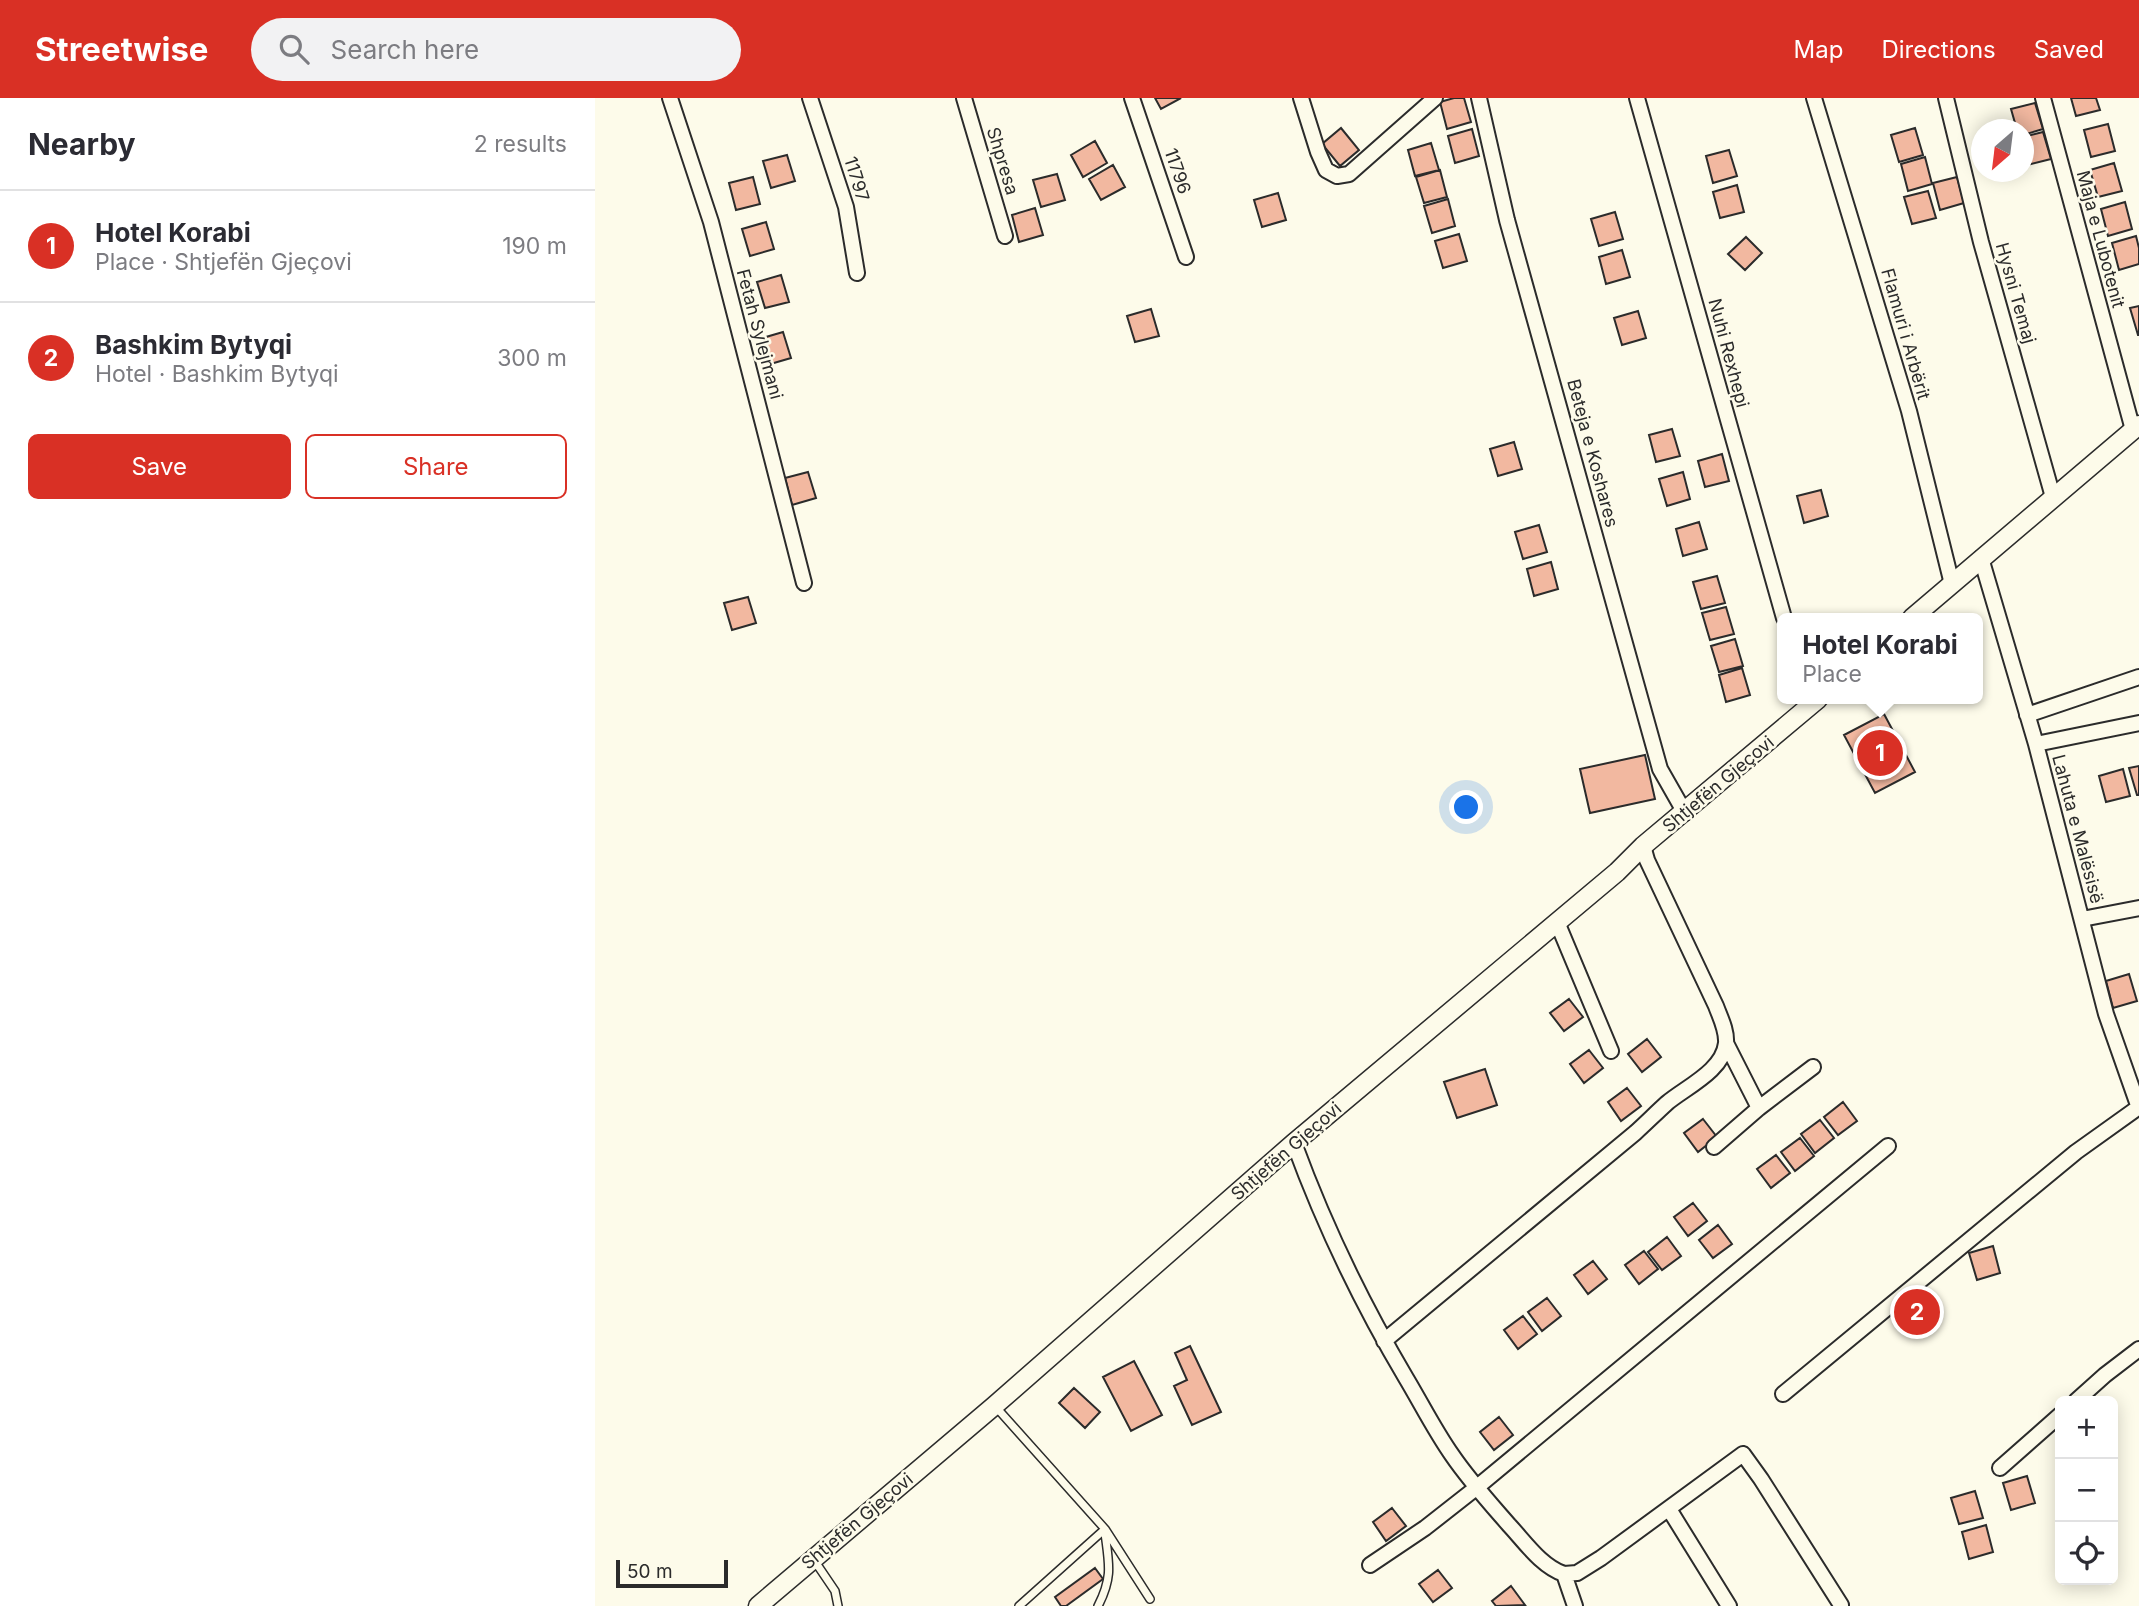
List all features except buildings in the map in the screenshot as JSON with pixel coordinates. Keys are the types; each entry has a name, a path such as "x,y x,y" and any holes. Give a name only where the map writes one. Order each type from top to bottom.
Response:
{"street":[{"name":"Fetah Sylejmani","path":"670,98 711,222 804,583"},
{"name":"11797","path":"810,98 846,207 857,273"},
{"name":"Shpresa","path":"964,98 1005,236"},
{"name":"11796","path":"1132,98 1187,257"},
{"path":"1301,98 1326,170 1337,176 1349,174 1435,98"},
{"name":"Beteja e Koshares","path":"1479,98 1507,220 1660,769 1685,813"},
{"name":"Nuhi Rexhepi","path":"1637,98 1783,613"},
{"name":"Flamuri i Arbërit","path":"1814,98 1909,411 1952,584"},
{"name":"Hysni Temaj","path":"1946,98 1981,242 2053,497"},
{"name":"Maja e Lubotenit","path":"2043,98 2136,427"},
{"path":"1918,613 2136,427"},
{"name":"Lahuta e Malësisë","path":"1981,558 2035,744 2106,1014 2139,1108"},
{"path":"2027,715 2139,677"},
{"name":"Shtjefën Gjeçovi","path":"758,1606 994,1406 1294,1143 1617,872 1643,846 1811,704"},
{"path":"2035,744 2139,723"},
{"path":"1643,846 1668,907 1716,1006 1724,1027 1726,1043 1759,1108"},
{"path":"2082,919 2139,908"},
{"path":"1557,922 1611,1051"},
{"path":"1384,1341 1635,1133 1666,1104 1708,1072 1721,1058 1726,1043"},
{"path":"1714,1147 1813,1067"},
{"path":"1783,1394 2076,1152 2139,1108"},
{"path":"1294,1143 1342,1262 1384,1341 1450,1453 1476,1488 1538,1558 1555,1571 1564,1574 1577,1573 1743,1454 1841,1605"},
{"path":"1370,1565 1425,1528 1476,1488 1888,1146"},
{"path":"2082,1396 2139,1349"},
{"path":"2000,1468 2055,1419"},
{"path":"1669,1509 1728,1606"},
{"path":"1564,1574 1575,1606"}],"lane":[{"path":"994,1406 1105,1529 1150,1599"},
{"path":"1019,1606 1105,1529"},
{"path":"1098,1606 1106,1592 1110,1572 1105,1529"},
{"path":"813,1559 835,1591 838,1606"}],"place":[{"name":"Hotel Korabi","path":"1880,753"},
{"name":"Bashkim Bytyqi","path":"1917,1312"}]}
